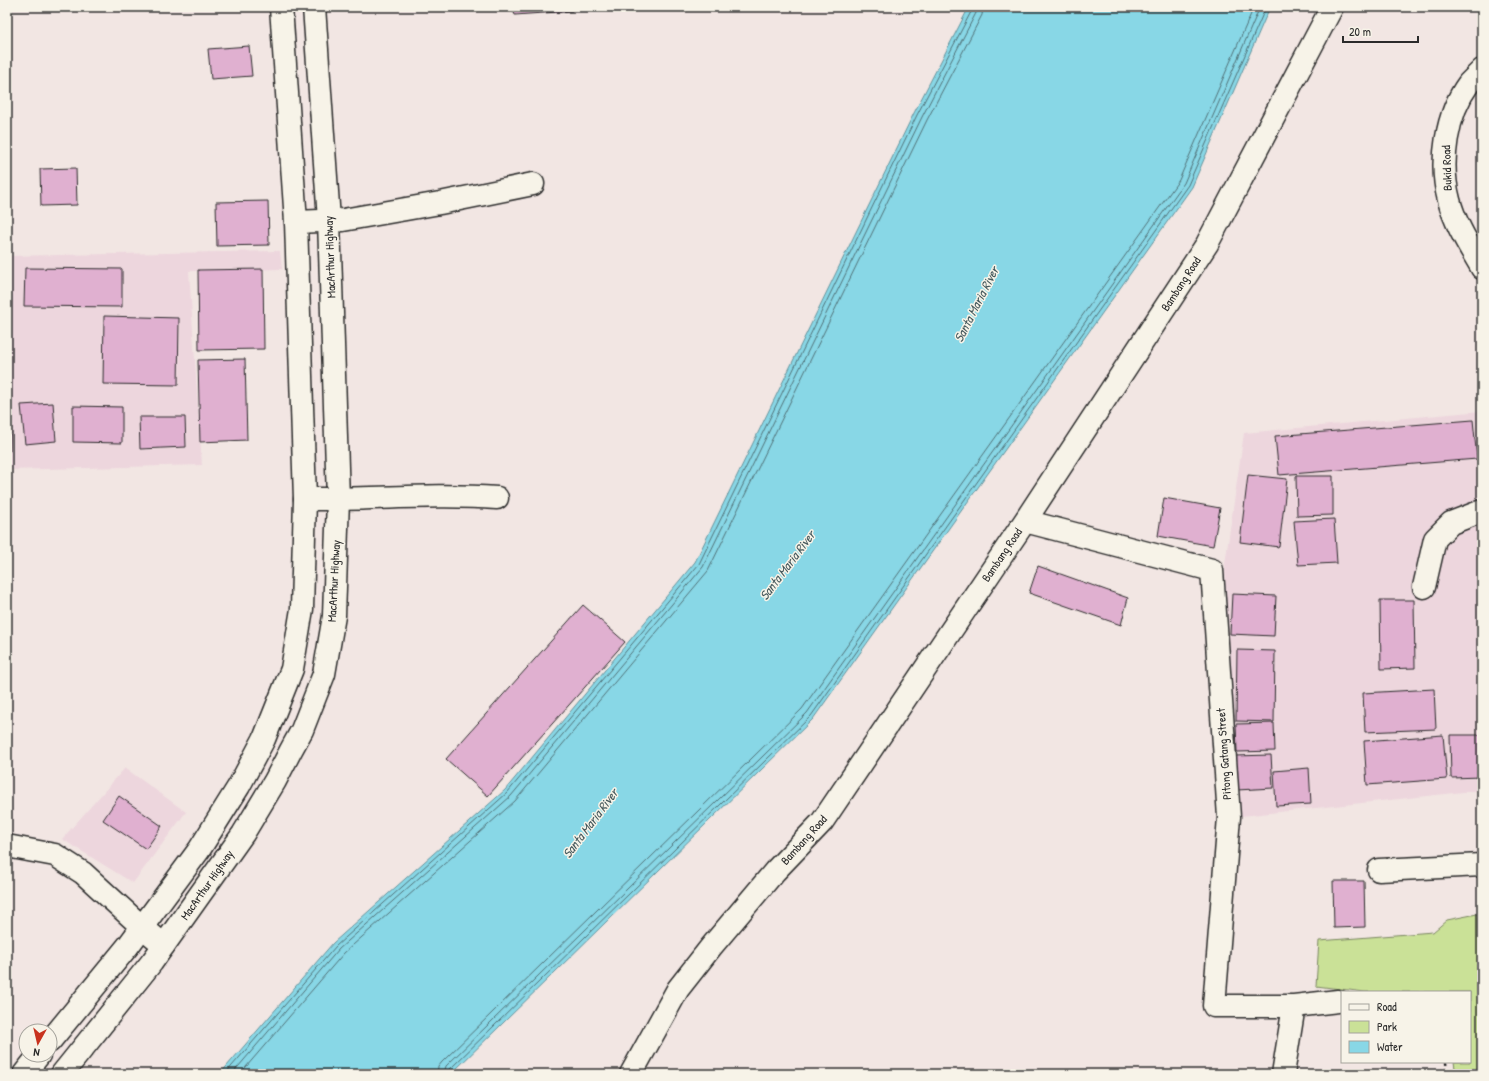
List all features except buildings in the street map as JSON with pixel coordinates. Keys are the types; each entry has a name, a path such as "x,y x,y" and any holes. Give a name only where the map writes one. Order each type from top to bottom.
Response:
{"main road":[{"path":"58,1031 142,927 199,850 239,786 264,739 292,669 302,609 305,499 296,222 282,7"},
{"name":"MacArthur Highway","path":"62,1074 164,945 243,834 275,781 302,730 324,674 334,616 338,500 329,220 314,7"},
{"name":"Bambang Road","path":"631,1074 678,989 775,871 822,822 1024,521 1207,244 1332,7"},
{"name":"Bukid Road","path":"1482,70 1469,84 1454,111 1445,146 1445,172 1449,200 1461,230 1482,268"},
{"path":"296,222 344,220 440,203 533,184"},
{"path":"305,499 338,500 472,496 497,498"},
{"path":"1424,588 1435,539 1451,523 1482,511"},
{"name":"Pitong Gatang Street","path":"1024,521 1212,570 1229,817 1214,1006 1294,1006 1338,1001"},
{"path":"7,846 55,855 83,873 164,945"},
{"path":"1379,870 1482,864"},
{"path":"1284,1074 1294,1006"},
{"path":"24,1074 33,1063"}],"path":[{"path":"1446,1063 1447,1074"}],"shaded area":[{"path":"280,251 282,269 189,271 202,465 7,470 7,256"},
{"path":"1482,411 1482,790 1232,817 1225,564 1244,433"},
{"path":"125,768 186,812 133,883 62,839"}],"green space":[{"path":"1482,913 1482,1074 1456,1074 1454,1063 1471,1063 1471,991 1357,991 1316,986 1319,941 1433,932 1447,920"}],"water":[{"name":"Santa Maria River","path":"969,7 1270,7 1192,187 813,719 451,1074 220,1074 333,943 505,790 695,562 914,113"}]}
